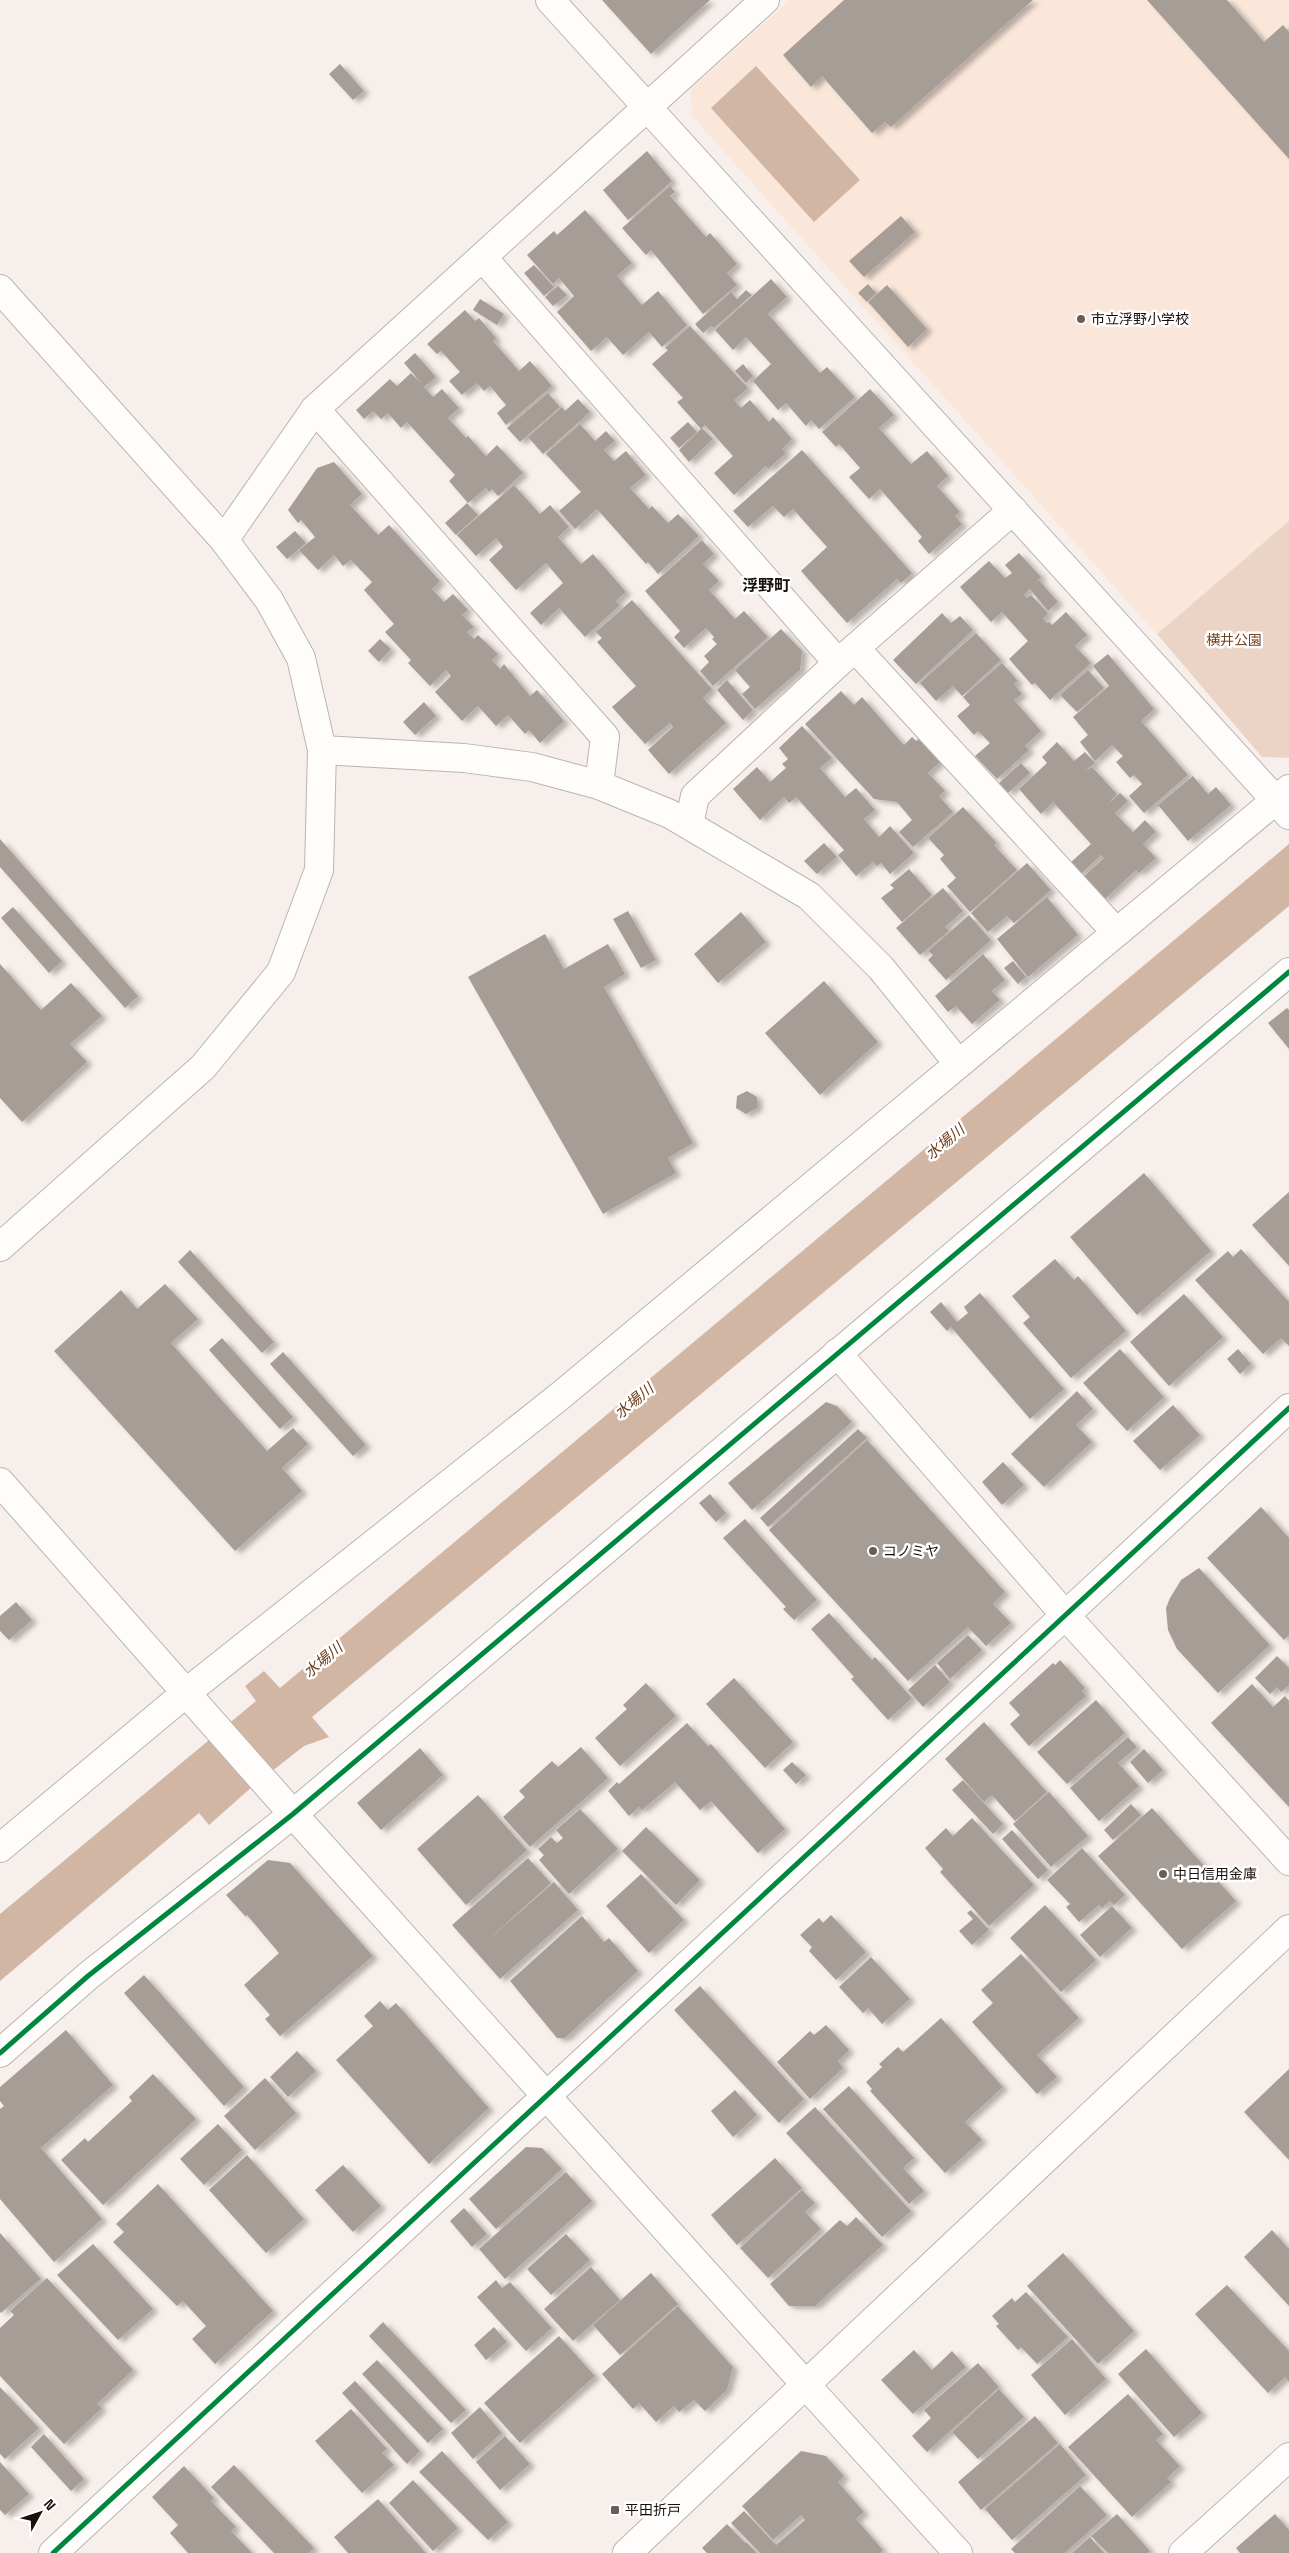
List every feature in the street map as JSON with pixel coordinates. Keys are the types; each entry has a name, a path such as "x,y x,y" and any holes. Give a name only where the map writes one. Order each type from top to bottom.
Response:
{"street":[{"path":"0,1848 195,1701 1116,932 1285,804 1013,510 550,0"},
{"path":"224,540 315,408 483,258 765,0"},
{"path":"483,258 847,656 1116,932"},
{"path":"0,289 224,540 269,600 301,658 322,750 319,870 280,972 203,1067 0,1247"},
{"path":"315,408 605,737 599,785"},
{"path":"689,824 696,796 847,656 1013,510"},
{"path":"322,750 464,758 532,767 599,785 670,814 809,896 882,968 958,1063"},
{"path":"0,2053 286,1806 837,1353 1289,972"},
{"path":"837,1353 1066,1616 1289,1860"},
{"path":"54,2553 1289,1408"},
{"path":"0,1482 286,1806 958,2553"},
{"path":"627,2553 1289,1929"},
{"path":"1182,2553 1289,2457"}],"shaded area":[{"name":"市立浮野小学校","path":"790,0 1289,0 1289,521 1157,634 692,116 691,89"}],"green space":[{"name":"横井公園","path":"1289,521 1289,758 1262,757 1157,634"}],"water":[{"path":"756,66 860,180 814,222 711,108"},
{"name":"水場川","path":"1289,844 1289,906 312,1717 329,1737 304,1746 253,1786 209,1825 199,1813 0,1981 0,1914 256,1701 245,1686 264,1671 280,1688"}],"building":[{"path":"602,0 710,0 651,54"},
{"path":"844,0 1033,0 891,127 885,122 872,133 822,76 811,87 783,55"},
{"path":"1147,0 1227,0 1264,42 1283,25 1289,32 1289,159"},
{"path":"340,64 364,91 353,100 329,74"},
{"path":"647,151 672,181 628,220 603,190"},
{"path":"670,186 675,192 670,196 706,237 710,233 737,264 727,273 737,285 703,314 651,250 646,255 622,228"},
{"path":"585,210 632,263 617,276 642,305 658,291 687,325 662,347 649,332 623,355 607,337 591,351 557,312 574,296 559,278 553,284 527,255 554,231 557,235"},
{"path":"901,216 915,232 864,277 849,261"},
{"path":"534,265 554,287 544,296 524,273"},
{"path":"771,279 787,297 768,314 820,373 827,367 855,397 819,429 811,420 806,426 786,403 778,410 753,381 771,364 746,337 733,350 715,330"},
{"path":"868,284 876,293 867,302 858,293"},
{"path":"887,285 927,329 908,347 868,302"},
{"path":"558,286 567,295 553,306 545,297"},
{"path":"746,290 752,295 714,328 711,326 703,333 695,324 731,292 737,299"},
{"path":"480,299 504,314 497,325 473,310"},
{"path":"465,310 475,321 479,318 496,338 493,341 519,371 530,361 552,386 506,425 497,413 506,405 490,386 484,391 477,383 462,395 449,381 460,372 441,351 437,354 427,344"},
{"path":"690,326 748,388 734,400 741,408 750,400 769,422 773,417 792,439 782,449 786,453 768,469 766,466 734,495 714,473 733,456 705,425 702,428 713,439 689,462 679,450 701,429 677,402 683,398 652,364 668,350 665,348"},
{"path":"415,353 436,377 424,387 433,397 442,389 459,408 448,418 466,438 468,436 486,456 497,445 523,473 498,496 492,489 489,492 486,488 468,503 449,481 455,475 407,422 401,428 388,413 381,419 373,411 364,419 356,410 390,379 397,386 411,373 422,384 404,363"},
{"path":"743,364 753,376 746,383 735,371"},
{"path":"870,389 894,415 879,428 911,464 927,451 948,476 937,486 960,512 955,516 962,524 929,554 918,541 922,537 880,489 869,499 849,477 860,468 839,444 836,447 822,432"},
{"path":"548,393 560,407 520,442 507,428"},
{"path":"578,399 590,412 543,454 528,437 562,407 565,411"},
{"path":"688,422 697,432 679,448 670,438"},
{"path":"580,424 595,441 606,431 615,441 604,450 614,461 626,451 646,475 630,488 649,509 652,506 668,523 678,514 699,536 658,574 648,562 646,564 597,509 575,529 559,511 581,492 546,454"},
{"path":"802,450 912,573 901,583 897,579 847,623 801,571 827,547 793,509 784,517 773,506 748,527 733,511"},
{"path":"334,462 362,494 350,505 378,535 389,525 440,581 432,589 444,602 453,594 468,610 462,615 474,627 467,632 474,639 478,635 498,654 492,660 500,669 504,664 530,696 537,690 564,721 540,743 529,730 525,734 508,715 496,726 478,706 462,721 435,692 451,676 446,670 430,686 408,663 411,660 385,632 394,624 364,590 372,582 351,560 343,566 334,555 318,570 299,550 315,537 301,520 298,523 288,510 317,468"},
{"path":"514,485 540,514 550,505 569,527 558,537 581,564 593,554 626,592 616,601 620,605 585,637 559,608 541,625 530,613 563,583 546,563 516,590 489,560 503,547 496,538 476,556 457,535"},
{"path":"467,503 478,515 456,535 445,523"},
{"path":"295,531 306,543 287,559 276,547"},
{"path":"702,540 714,554 703,564 719,581 709,590 735,619 744,611 768,637 713,686 700,671 709,662 704,656 717,644 712,639 714,637 706,628 684,648 674,637 680,631 645,591"},
{"path":"1019,553 1041,577 1024,595 1027,598 1031,595 1048,613 1043,618 1047,623 1049,622 1052,625 1066,612 1087,635 1075,646 1091,663 1050,700 1035,683 1032,685 1009,659 1028,641 1002,612 991,622 960,587 989,561 1005,578 1012,573 1005,565"},
{"path":"1039,580 1058,602 1048,611 1029,588"},
{"path":"632,600 712,689 703,698 726,723 669,774 648,750 673,727 670,723 645,744 612,707 636,686 597,642 602,638 596,632"},
{"path":"942,613 951,623 960,616 973,630 916,684 893,660"},
{"path":"781,629 802,651 800,670 755,709 742,694 750,687 735,670"},
{"path":"976,633 1001,660 962,696 953,686 936,701 920,683"},
{"path":"380,639 391,649 379,662 368,651"},
{"path":"1108,654 1154,709 1141,721 1188,775 1144,813 1129,796 1142,784 1134,775 1130,778 1116,762 1123,756 1112,745 1095,761 1080,742 1088,735 1073,717 1109,686 1093,666"},
{"path":"1002,663 1018,681 1014,684 1022,694 1014,700 1041,731 1025,746 1029,750 997,779 975,756 990,743 978,731 974,735 957,716 970,705 963,697"},
{"path":"1088,670 1104,688 1077,712 1060,695"},
{"path":"727,680 753,710 743,720 717,690"},
{"path":"841,691 854,705 862,697 904,745 912,737 916,741 919,739 940,762 928,773 945,791 939,796 953,812 913,847 899,832 912,820 897,802 874,799 805,724"},
{"path":"424,702 436,716 415,735 403,722"},
{"path":"802,726 832,758 820,768 845,797 856,788 875,810 864,819 879,837 890,826 914,853 890,874 881,863 877,866 873,862 856,876 838,855 844,850 796,797 789,803 784,797 760,820 733,789 757,767 770,782 786,768 782,764 788,759 779,748"},
{"path":"1057,742 1074,761 1085,752 1095,763 1084,772 1092,767 1117,794 1107,805 1120,793 1128,801 1115,813 1133,832 1145,820 1156,832 1143,844 1156,858 1139,873 1136,870 1104,900 1083,877 1104,858 1101,855 1080,875 1070,863 1091,844 1053,802 1041,814 1019,789 1047,763 1042,757"},
{"path":"1021,763 1030,773 1008,793 999,783"},
{"path":"1193,776 1208,794 1216,787 1231,805 1188,841 1158,805"},
{"path":"963,807 997,843 994,845 1017,870 970,912 947,886 956,878 940,859 944,855 928,838"},
{"path":"0,839 138,996 125,1008 0,867"},
{"path":"824,843 837,857 817,874 804,861"},
{"path":"1027,863 1051,890 1014,923 1007,916 988,932 971,913"},
{"path":"909,869 932,895 902,922 881,898 894,888 890,885"},
{"path":"943,888 963,911 945,927 949,931 920,955 896,928"},
{"path":"1047,897 1078,935 1028,977 997,939"},
{"path":"13,907 62,961 49,973 1,918"},
{"path":"628,911 656,960 641,968 613,919"},
{"path":"741,912 766,942 718,983 694,954"},
{"path":"969,915 991,940 946,980 928,960 933,955 928,951"},
{"path":"545,934 564,969 608,944 625,974 604,987 693,1143 668,1158 676,1173 603,1214 468,977"},
{"path":"983,954 1005,980 992,991 1000,1000 972,1024 956,1006 948,1012 935,996"},
{"path":"1013,961 1026,977 1018,984 1004,968"},
{"path":"0,964 41,1010 71,983 102,1016 70,1044 87,1062 22,1122 0,1098"},
{"path":"824,981 878,1042 820,1095 765,1033"},
{"path":"1287,1008 1289,1010 1289,1049 1268,1023"},
{"path":"747,1091 757,1097 757,1108 746,1114 736,1108 737,1096"},
{"path":"1144,1173 1211,1251 1137,1315 1070,1237"},
{"path":"1289,1192 1289,1266 1252,1225"},
{"path":"1241,1249 1289,1302 1289,1346 1281,1338 1263,1354 1195,1280 1228,1251 1233,1257"},
{"path":"190,1250 274,1342 262,1353 178,1262"},
{"path":"1055,1259 1074,1280 1078,1276 1126,1331 1071,1378 1023,1323 1030,1317 1012,1296"},
{"path":"165,1284 198,1319 171,1343 267,1451 293,1428 308,1444 282,1468 302,1491 235,1551 54,1351 121,1290 137,1309"},
{"path":"980,1293 1064,1389 1030,1419 951,1327 947,1331 930,1312 941,1302 957,1322 968,1313 964,1307"},
{"path":"1184,1294 1223,1337 1169,1386 1130,1342"},
{"path":"222,1338 293,1417 280,1429 209,1350"},
{"path":"1120,1349 1164,1397 1127,1431 1083,1383"},
{"path":"1238,1349 1251,1364 1240,1374 1227,1359"},
{"path":"283,1352 366,1445 353,1456 270,1364"},
{"path":"1077,1391 1093,1409 1076,1425 1092,1442 1044,1487 1011,1454"},
{"path":"826,1402 837,1406 852,1422 752,1510 728,1483"},
{"path":"1173,1405 1200,1435 1160,1470 1133,1441"},
{"path":"858,1429 867,1438 768,1527 760,1518"},
{"path":"867,1440 1005,1592 993,1604 1011,1623 986,1646 968,1627 908,1681 769,1530"},
{"path":"1003,1462 1024,1485 1002,1505 982,1482"},
{"path":"710,1494 726,1513 716,1522 699,1503"},
{"path":"1261,1507 1289,1538 1289,1635 1284,1640 1207,1558"},
{"path":"745,1519 817,1600 794,1620 783,1609 786,1607 723,1538"},
{"path":"1199,1568 1270,1645 1218,1693 1177,1649 1168,1630 1166,1608 1170,1598 1181,1580"},
{"path":"16,1602 32,1620 9,1640 0,1631 0,1616"},
{"path":"829,1613 872,1660 875,1657 912,1698 888,1720 851,1679 854,1677 811,1629"},
{"path":"968,1635 982,1650 950,1679 937,1663"},
{"path":"1277,1656 1289,1668 1289,1685 1281,1692 1277,1687 1270,1694 1255,1678"},
{"path":"1060,1660 1085,1688 1082,1691 1086,1696 1029,1746 1010,1724 1020,1715 1009,1703 1053,1663 1055,1665"},
{"path":"935,1665 950,1682 923,1707 908,1690"},
{"path":"734,1678 793,1742 765,1768 706,1704"},
{"path":"646,1683 676,1716 620,1766 595,1738 627,1709 623,1705"},
{"path":"1252,1684 1273,1707 1285,1696 1289,1701 1289,1807 1211,1723"},
{"path":"1096,1700 1125,1733 1067,1784 1037,1752"},
{"path":"984,1722 1047,1792 1015,1821 992,1795 984,1802 945,1759"},
{"path":"687,1723 708,1746 711,1744 785,1829 758,1853 711,1801 700,1810 675,1782 642,1810 639,1807 629,1816 608,1791 617,1782 619,1784"},
{"path":"1128,1737 1137,1747 1118,1763 1139,1786 1099,1821 1070,1788"},
{"path":"581,1747 608,1778 530,1847 503,1817 525,1797 519,1791 552,1761 558,1767"},
{"path":"420,1748 443,1775 381,1830 357,1803"},
{"path":"1144,1749 1163,1770 1148,1783 1130,1762"},
{"path":"792,1762 806,1775 796,1784 783,1770"},
{"path":"963,1780 1003,1824 993,1834 952,1790"},
{"path":"1049,1792 1088,1836 1051,1867 1013,1824"},
{"path":"478,1795 527,1850 466,1905 417,1849"},
{"path":"1131,1804 1141,1815 1113,1840 1104,1830"},
{"path":"1152,1808 1236,1901 1182,1949 1098,1856"},
{"path":"580,1809 618,1849 569,1894 539,1860 544,1855 538,1849 551,1837 557,1843 563,1838 556,1830"},
{"path":"972,1818 1034,1885 989,1926 940,1872 943,1869 925,1848 946,1828 953,1836"},
{"path":"646,1827 700,1880 676,1905 622,1851"},
{"path":"1012,1830 1048,1870 1038,1879 1002,1839"},
{"path":"1082,1848 1125,1895 1114,1905 1110,1901 1102,1908 1099,1905 1079,1922 1066,1907 1070,1904 1047,1880"},
{"path":"528,1858 551,1883 479,1948 554,1882 578,1910 500,1979 452,1925"},
{"path":"268,1860 290,1863 373,1956 280,2036 265,2019 270,2015 244,1985 279,1953 247,1915 246,1917 226,1895"},
{"path":"641,1874 684,1920 649,1953 606,1906"},
{"path":"1045,1905 1096,1960 1061,1992 1010,1938"},
{"path":"1112,1906 1132,1928 1100,1957 1080,1935"},
{"path":"971,1910 989,1930 972,1945 959,1931 973,1919 967,1913"},
{"path":"831,1915 866,1952 836,1980 809,1951 812,1947 800,1935 819,1918 823,1923"},
{"path":"582,1916 604,1942 609,1938 638,1971 565,2038 557,2038 510,1981"},
{"path":"1021,1954 1079,2018 1037,2055 1057,2077 1037,2094 972,2022 993,2003 981,1990"},
{"path":"871,1957 910,1999 882,2024 868,2008 863,2013 839,1987"},
{"path":"144,1975 244,2087 224,2106 124,1993"},
{"path":"700,1986 804,2099 779,2123 674,2010"},
{"path":"380,2001 388,2010 396,2003 489,2108 429,2164 336,2060 373,2026 364,2016"},
{"path":"941,2018 1003,2087 965,2122 982,2140 945,2173 870,2091 872,2089 866,2082 882,2067 879,2064 898,2047 903,2052"},
{"path":"826,2025 849,2050 838,2061 843,2068 810,2099 777,2062 810,2031 814,2035"},
{"path":"66,2030 113,2085 41,2148 102,2219 54,2262 0,2199 0,2109 4,2106 0,2101 0,2087"},
{"path":"297,2051 316,2071 288,2097 270,2077"},
{"path":"1289,2069 1289,2160 1244,2112"},
{"path":"153,2074 196,2119 103,2205 61,2160 85,2138 88,2142 132,2101 129,2097"},
{"path":"265,2078 296,2113 255,2150 224,2116"},
{"path":"849,2086 914,2158 903,2168 924,2191 909,2204 823,2109"},
{"path":"735,2090 757,2115 733,2137 711,2111"},
{"path":"815,2107 911,2211 882,2237 786,2133"},
{"path":"218,2124 242,2150 204,2185 180,2159"},
{"path":"526,2147 542,2148 562,2169 496,2229 469,2199"},
{"path":"247,2155 304,2219 266,2253 209,2190"},
{"path":"775,2158 802,2188 737,2245 711,2215"},
{"path":"343,2165 381,2206 353,2232 315,2190"},
{"path":"566,2172 592,2201 505,2279 479,2249"},
{"path":"158,2184 273,2311 215,2364 192,2339 206,2326 183,2301 177,2306 113,2242 124,2232 116,2224"},
{"path":"802,2190 815,2203 805,2212 821,2229 768,2278 740,2248"},
{"path":"464,2208 487,2234 472,2247 450,2221"},
{"path":"856,2217 883,2245 815,2306 789,2306 770,2284 840,2220 847,2226"},
{"path":"1272,2230 1289,2249 1289,2306 1244,2257"},
{"path":"0,2233 41,2279 1,2313 0,2312"},
{"path":"566,2234 590,2260 551,2295 527,2269"},
{"path":"93,2244 153,2309 118,2340 57,2275"},
{"path":"1063,2253 1134,2331 1098,2364 1027,2286"},
{"path":"591,2267 620,2300 573,2341 544,2309"},
{"path":"651,2273 678,2304 620,2355 593,2325"},
{"path":"47,2278 133,2370 97,2404 102,2408 64,2444 0,2376 0,2328 14,2315 10,2311"},
{"path":"496,2280 502,2288 510,2282 552,2328 526,2351 477,2297"},
{"path":"1227,2285 1289,2351 1289,2382 1285,2377 1268,2393 1195,2314"},
{"path":"1026,2292 1068,2337 1037,2364 1021,2347 1018,2350 996,2326 999,2324 992,2316 1012,2298 1015,2302"},
{"path":"678,2306 733,2367 727,2390 705,2411 694,2400 679,2412 674,2406 656,2422 639,2403 633,2409 602,2374"},
{"path":"383,2322 466,2410 451,2423 369,2336"},
{"path":"494,2327 507,2342 486,2360 474,2345"},
{"path":"559,2336 595,2376 520,2443 484,2403"},
{"path":"1072,2339 1106,2379 1065,2415 1031,2375"},
{"path":"1146,2349 1202,2413 1174,2437 1118,2374"},
{"path":"914,2350 932,2370 952,2351 966,2367 913,2414 881,2380"},
{"path":"377,2360 443,2429 428,2443 362,2374"},
{"path":"978,2363 999,2387 927,2452 912,2436 931,2418 924,2410"},
{"path":"355,2381 420,2451 407,2464 342,2393"},
{"path":"0,2387 39,2428 5,2459 0,2454"},
{"path":"999,2389 1024,2417 978,2459 952,2432"},
{"path":"1128,2394 1163,2434 1156,2440 1180,2466 1167,2478 1171,2482 1132,2517 1068,2447"},
{"path":"480,2407 502,2433 473,2459 451,2433"},
{"path":"351,2409 387,2449 382,2453 394,2465 362,2493 315,2441"},
{"path":"1035,2416 1058,2443 981,2510 958,2482"},
{"path":"44,2434 84,2479 71,2491 31,2447"},
{"path":"505,2436 530,2464 500,2490 476,2462"},
{"path":"1060,2444 1086,2475 1012,2540 985,2509"},
{"path":"442,2451 508,2522 488,2540 419,2472"},
{"path":"801,2451 826,2456 844,2476 838,2482 864,2512 856,2519 883,2550 880,2553 760,2553 731,2523 744,2511 776,2545 805,2520 801,2515 773,2540 742,2506"},
{"path":"0,2462 29,2494 5,2515 0,2510"},
{"path":"234,2465 314,2548 309,2553 274,2553 211,2487"},
{"path":"184,2466 214,2498 211,2501 236,2527 231,2531 252,2553 188,2553 170,2533 178,2525 152,2497"},
{"path":"413,2480 458,2528 433,2551 389,2503"},
{"path":"1080,2486 1107,2515 1065,2553 1015,2553 1011,2549"},
{"path":"378,2499 426,2553 348,2553 334,2537"},
{"path":"1117,2514 1150,2551 1148,2553 1108,2553 1091,2536"},
{"path":"1275,2514 1289,2530 1289,2553 1240,2553 1236,2548"},
{"path":"727,2524 757,2553 707,2553 702,2548"},
{"path":"1090,2537 1104,2553 1072,2553"}],"cycle path":[{"path":"0,2053 88,1976 293,1814 1289,972"},
{"path":"53,2553 1289,1408"}],"place":[{"name":"市立浮野小学校","path":"1081,319"},
{"name":"コノミヤ","path":"873,1551"},
{"name":"中日信用金庫","path":"1163,1874"},
{"name":"平田折戸","path":"615,2510"}],"district":[{"name":"浮野町","path":"766,585"}]}
